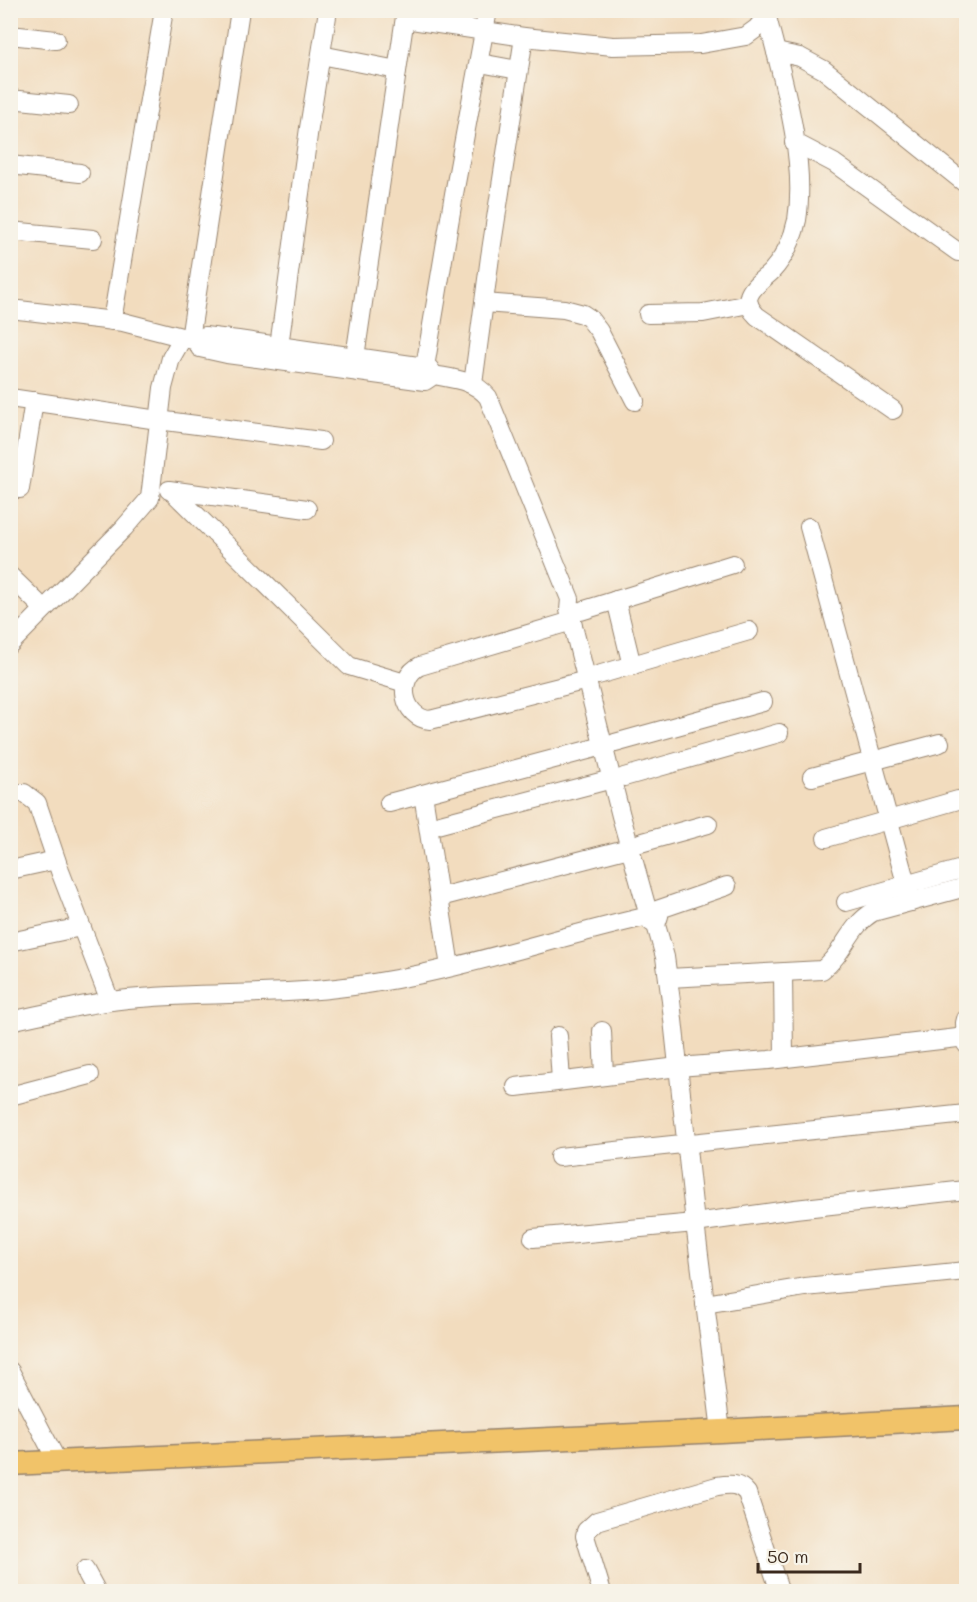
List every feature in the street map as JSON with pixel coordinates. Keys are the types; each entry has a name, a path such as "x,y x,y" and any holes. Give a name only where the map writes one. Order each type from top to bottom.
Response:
{"main road":[{"path":"10,1464 966,1418"}],"street":[{"path":"112,321 164,10"},
{"path":"190,339 240,10"},
{"path":"10,309 112,321 157,329 190,339 200,348 227,354 424,381 429,371 454,194 486,32 488,10"},
{"path":"279,346 326,11"},
{"path":"355,357 406,15 486,32 613,46 701,44 746,36 769,14"},
{"path":"769,14 794,142 798,193 797,220 786,252 778,264 752,291 748,298 749,304 757,316 893,410"},
{"path":"10,35 56,40"},
{"path":"473,384 524,37"},
{"path":"776,52 800,57 824,70 966,184"},
{"path":"321,55 397,70"},
{"path":"480,63 519,70"},
{"path":"10,99 69,105"},
{"path":"794,142 834,163 958,252"},
{"path":"10,165 80,173"},
{"path":"10,231 93,239"},
{"path":"484,303 564,309 583,314 599,331 634,400"},
{"path":"648,314 703,313 749,304"},
{"path":"10,644 150,498 167,370 174,352 190,339 205,336 355,357 429,371 464,380 473,384 488,397 575,610 665,957 721,1431"},
{"path":"10,398 321,441"},
{"path":"20,489 34,401"},
{"path":"152,488 307,508"},
{"path":"172,491 349,666 405,683"},
{"path":"809,527 909,893"},
{"path":"732,564 616,600 575,610 428,663 414,669 405,683 413,714 417,718 430,720 593,678 749,631"},
{"path":"10,576 45,609"},
{"path":"616,600 632,666"},
{"path":"389,803 763,702"},
{"path":"429,828 779,733"},
{"path":"812,777 940,743"},
{"path":"10,793 24,793 37,803 56,860 110,1001"},
{"path":"423,794 450,967"},
{"path":"826,838 958,800"},
{"path":"440,897 708,824"},
{"path":"10,870 56,860"},
{"path":"668,978 822,970 838,956 861,920 909,893 958,870 966,873"},
{"path":"846,902 962,888 966,883"},
{"path":"10,1022 110,1001 143,997 302,991 381,982 450,967 584,931 654,917 728,886"},
{"path":"10,942 81,927"},
{"path":"783,973 784,1058"},
{"path":"966,1019 966,1044"},
{"path":"602,1031 604,1076"},
{"path":"558,1036 561,1081"},
{"path":"516,1087 678,1067 784,1058 966,1037"},
{"path":"10,1096 90,1074"},
{"path":"559,1157 966,1114"},
{"path":"533,1238 695,1223 795,1209 966,1190"},
{"path":"705,1304 805,1287 966,1271"},
{"path":"10,1371 57,1461"},
{"path":"602,1592 585,1536 597,1521 729,1484 738,1485 747,1493 780,1592"},
{"path":"85,1570 97,1592"}]}
